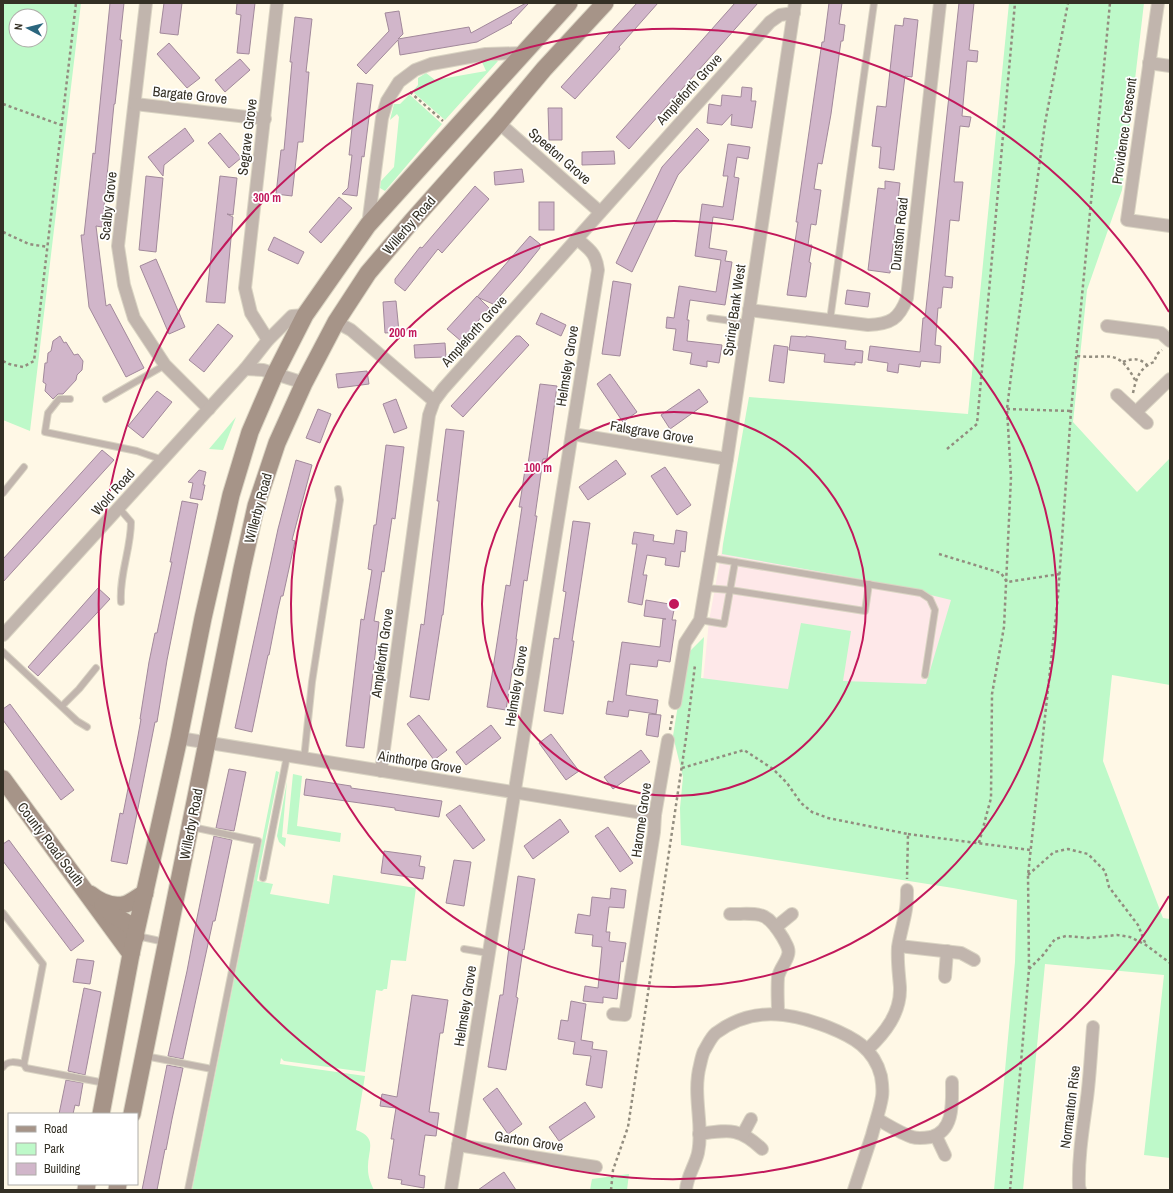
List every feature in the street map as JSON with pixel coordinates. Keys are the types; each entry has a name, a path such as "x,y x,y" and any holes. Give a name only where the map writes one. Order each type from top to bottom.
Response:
{"street":[{"name":"Scalby Grove","path":"146,3 118,246 124,285 134,318 165,365 209,409"},
{"name":"Segrave Grove","path":"268,340 251,313 245,288 277,3"},
{"name":"Willerby Road","path":"101,1113 131,954 179,738 203,618 230,495 250,432 275,374 305,315 368,225 568,3"},
{"name":"Willerby Road","path":"132,1113 242,569 256,506 277,443 304,383 336,322 368,273 412,221 500,123 544,69 605,3"},
{"name":"Dunston Road","path":"749,310 868,325 881,324 893,319 902,310 907,298 940,3"},
{"name":"Providence Crescent","path":"1158,3 1127,220 1170,226"},
{"name":"Ampleforth Grove","path":"381,771 429,415 434,401 770,22 794,8"},
{"name":"Spring Bank West","path":"700,620 727,459 794,8"},
{"path":"368,225 382,118 387,102 399,82 416,70 431,64 486,54 524,53"},
{"path":"1149,63 1170,66"},
{"name":"Bargate Grove","path":"135,104 265,119"},
{"name":"Speeton Grove","path":"500,123 600,212"},
{"name":"Helmsley Grove","path":"451,1190 598,270 596,259 592,251 577,239"},
{"name":"Wold Road","path":"3,635 245,369 268,340 292,316 305,315"},
{"path":"336,322 351,330 434,401"},
{"path":"1107,326 1161,333 1168,344"},
{"path":"245,369 263,370 304,383"},
{"path":"1136,412 1170,379"},
{"path":"1121,399 1147,423"},
{"name":"Falsgrave Grove","path":"572,434 727,459"},
{"path":"675,703 685,643 700,620"},
{"name":"Ainthorpe Grove","path":"179,738 207,744 656,815"},
{"name":"Harome Grove","path":"613,1014 625,1016 668,740"},
{"name":"County Road South","path":"3,779 92,896 131,954"},
{"path":"867,1050 880,1037 891,1022 898,1005 900,989 898,946 906,908 907,890"},
{"path":"92,896 110,904 125,904 145,893"},
{"name":"County Road South","path":"92,896 113,915 129,924 136,936"},
{"path":"730,914 756,914 768,917 788,947 788,955 781,967 778,978 778,1014"},
{"path":"776,927 792,914"},
{"path":"898,946 962,953 974,960"},
{"path":"945,977 947,951"},
{"path":"686,1190 687,1180 698,1153 699,1134 696,1099 698,1074 703,1053 715,1034 738,1021 758,1015 778,1014 793,1016 816,1023 849,1036 867,1050 876,1063 881,1077 883,1096 854,1190"},
{"name":"Normanton Rise","path":"1080,1190 1078,1187 1078,1166 1087,1097 1093,1027"},
{"path":"877,1119 913,1138 924,1139 936,1136 944,1129 951,1117 952,1082"},
{"path":"743,1134 751,1119"},
{"path":"699,1134 733,1131 743,1134 762,1149"},
{"path":"936,1136 945,1155"},
{"name":"Garton Grove","path":"458,1145 596,1167"}],"lane":[{"path":"830,320 874,3"},
{"path":"710,318 747,323"},
{"path":"106,399 165,365"},
{"path":"70,399 59,399 48,413 45,432 137,451 162,460"},
{"path":"3,493 24,467"},
{"path":"304,759 312,682 340,500 338,489"},
{"path":"119,508 131,522 131,532 120,590 121,602"},
{"path":"711,558 921,593 930,598 935,610 925,676"},
{"path":"700,620 724,624 735,562"},
{"path":"706,588 730,590 865,611 869,584"},
{"path":"3,652 77,721 87,727"},
{"path":"62,706 79,689 96,668"},
{"path":"263,878 287,756"},
{"path":"188,1190 258,841 190,827"},
{"path":"3,913 43,964 24,1064"},
{"path":"136,936 167,943"},
{"path":"464,949 488,953"},
{"path":"144,1055 212,1069"},
{"path":"3,1067 6,1063 11,1062 24,1064 26,1068 107,1083"}],"path":[{"path":"3,361 23,367 34,361 76,3"},
{"path":"947,449 977,424 1015,3"},
{"path":"979,843 991,798 992,694 1004,627 1007,582 1011,477 1007,409 1045,123 1068,3"},
{"path":"1010,1190 1029,969 1028,875 1030,850 1060,574 1071,411 1110,3"},
{"path":"410,92 454,131"},
{"path":"3,104 61,125"},
{"path":"3,232 29,244 48,247"},
{"path":"1121,399 1133,396 1139,373 1147,365 1154,362 1157,354 1168,344"},
{"path":"1077,356 1089,358 1106,355 1114,356 1123,362 1130,370 1136,381"},
{"path":"1123,362 1136,359 1143,361 1147,365"},
{"path":"1007,409 1071,411"},
{"path":"939,554 1001,573 1007,582"},
{"path":"1007,582 1060,574"},
{"path":"612,1190 613,1170 628,1127 682,768 696,660"},
{"path":"668,740 675,703"},
{"path":"682,768 744,750 773,769 787,783 801,803 812,812 828,818 908,834 1030,850"},
{"path":"907,890 908,834"},
{"path":"1028,875 1054,852 1068,849 1088,854 1105,871 1109,887 1138,925 1146,945"},
{"path":"1029,969 1056,939 1066,936 1088,938 1117,935 1130,937 1146,945 1170,963"}],"shaded area":[{"path":"723,544 976,575 964,738 702,691 709,621"}],"green space":[{"path":"3,3 81,3 30,431 3,420"},
{"path":"1009,3 1144,3 1122,190 1087,290 1073,422 1137,492 1170,458 1170,685 1112,675 1103,761 1163,918 1170,919 1170,1158 1144,1155 1164,975 1045,964 1023,1190 994,1190 1015,962 1017,900 953,888 681,845 680,808 683,777 673,736 682,680 690,651 704,637 701,678 788,689 801,623 851,631 843,681 926,684 951,600 882,583 722,554 723,544 749,397 968,414"},
{"path":"493,58 498,61 445,120 413,91 418,85 418,78 426,73 435,80 486,71 482,62"},
{"path":"409,95 442,124 385,191 380,188 381,181 394,167 399,117 397,114 390,120 394,104 400,104"},
{"path":"236,417 223,450 209,449"},
{"path":"276,771 279,772 257,881 273,884 270,894 329,904 333,875 416,888 406,961 391,960 387,989 382,991 376,990 365,1072 284,1061 281,1058 280,1064 365,1076 356,1130 363,1133 370,1141 368,1172 374,1190 192,1190"},
{"path":"293,774 302,776 297,826 341,833 340,842 287,834"},
{"path":"287,781 282,837 286,838 285,847 279,842 277,836"},
{"path":"629,1174 627,1190 590,1190 592,1179"}],"building":[{"path":"110,3 124,3 120,40 122,40 102,227 96,226 106,306 110,304 144,368 126,377 89,307 81,235 84,235 93,153 95,154"},
{"path":"164,3 182,3 178,35 160,33"},
{"path":"237,3 255,3 249,54 237,53 241,15 236,14"},
{"path":"526,3 528,4 511,22 512,23 477,42 400,55 398,40 366,74 357,65 389,31 385,13 399,11 403,34 398,39 469,27 471,33"},
{"path":"637,3 658,3 619,47 620,49 575,99 561,87"},
{"path":"735,3 758,3 629,149 616,137"},
{"path":"829,3 842,3 839,24 845,25 843,41 841,41 831,114 822,164 818,163 814,189 821,190 816,225 811,224 808,245 812,245 806,297 787,295 798,222 796,222"},
{"path":"959,3 974,3 969,50 978,51 977,62 967,61 962,116 971,117 969,127 960,126 954,182 963,182 959,221 950,220 945,276 953,277 952,288 943,287 941,308 938,308 935,345 941,346 940,363 921,361 920,367 899,364 898,373 887,371 888,363 868,360 870,346 920,352"},
{"path":"295,17 312,19 306,72 309,72 303,142 298,142 292,196 276,194 281,150 284,150 292,62 290,62"},
{"path":"904,18 918,20 912,77 905,76 894,170 879,168 881,147 872,146 877,106 886,107 895,25 903,26"},
{"path":"169,43 200,78 187,88 157,54"},
{"path":"240,59 250,70 225,92 215,80"},
{"path":"357,83 373,85 364,157 362,156 357,196 342,194 348,188 352,155 349,155"},
{"path":"742,87 752,88 751,101 756,101 752,128 731,125 732,114 722,125 707,123 709,104 721,106 722,95 741,97"},
{"path":"548,108 562,108 562,140 549,140"},
{"path":"185,128 194,141 164,165 163,176 148,157"},
{"path":"697,128 709,140 678,175 632,272 616,263 662,167"},
{"path":"220,133 241,158 229,168 208,143"},
{"path":"728,144 750,147 748,159 737,157 734,177 739,178 733,220 713,217 709,248 727,251 725,261 732,262 725,305 690,300 687,320 689,320 687,341 722,345 719,363 707,361 707,367 690,364 692,353 673,350 676,329 666,328 667,317 674,318 679,286 716,292 721,260 695,256 702,204 723,207 728,176 723,176"},
{"path":"614,151 615,164 582,165 582,152"},
{"path":"522,169 524,182 495,185 494,172"},
{"path":"146,176 163,178 156,252 139,250"},
{"path":"220,176 237,178 233,215 227,214 233,217 225,303 206,302"},
{"path":"885,181 900,183 890,273 868,270 878,188 885,189"},
{"path":"475,186 489,199 442,253 438,249 405,291 395,283 395,279 420,247 422,248"},
{"path":"339,197 352,208 321,243 309,232"},
{"path":"539,202 554,202 554,230 539,230"},
{"path":"530,236 540,244 540,248 520,273 493,304 477,297"},
{"path":"274,237 304,252 298,264 268,250"},
{"path":"156,259 185,327 169,334 140,266"},
{"path":"613,281 631,284 620,356 602,354"},
{"path":"847,290 870,293 868,307 845,304"},
{"path":"477,296 489,308 461,341 447,329"},
{"path":"396,301 399,332 385,333 383,302"},
{"path":"541,313 566,325 561,336 536,324"},
{"path":"218,324 233,336 204,372 189,360"},
{"path":"60,336 64,343 66,342 74,355 78,354 83,361 82,370 77,375 76,380 63,394 58,394 53,399 45,391 46,384 43,382 45,363 47,363 48,353 51,351 53,341"},
{"path":"516,336 520,336 529,345 463,417 451,406"},
{"path":"791,336 806,336 846,341 845,349 863,351 862,363 855,362 855,365 824,362 825,354 789,350"},
{"path":"445,343 446,357 415,358 414,345"},
{"path":"774,345 788,347 784,383 769,381"},
{"path":"367,371 369,384 338,388 336,374"},
{"path":"610,374 637,412 623,422 597,384"},
{"path":"540,384 557,386 547,459 543,459 535,516 537,516 527,581 524,580 506,710 487,707 506,585 510,586 522,507 519,507 526,463 528,464"},
{"path":"699,389 708,402 670,429 661,415"},
{"path":"157,391 172,402 143,438 128,426"},
{"path":"396,399 407,428 394,433 383,404"},
{"path":"318,409 331,414 320,443 306,438"},
{"path":"446,429 464,431 443,615 429,700 410,697 421,624 424,625"},
{"path":"386,445 404,447 395,519 392,518 384,572 382,571 374,621 379,622 364,748 346,746 361,619 364,620 372,570 368,569 374,525 376,525"},
{"path":"102,450 114,460 3,582 3,559"},
{"path":"296,460 312,465 292,540 295,541 283,596 281,596 278,609 252,732 235,728 278,529"},
{"path":"616,460 626,474 588,500 579,487"},
{"path":"665,467 691,505 677,515 651,476"},
{"path":"199,470 206,472 202,500 190,498 193,483 188,482"},
{"path":"182,501 198,504 167,660 157,722 155,722 127,864 111,861 120,813 123,814 141,719 149,662 155,633 157,633 172,562 170,562"},
{"path":"573,521 590,523 572,641 574,641 563,714 544,711 554,638 559,639 566,592 563,591"},
{"path":"676,530 687,532 685,552 681,551 679,567 665,565 666,558 647,555 643,575 647,575 642,605 628,602 637,544 632,544 634,532 654,535 653,541 674,544"},
{"path":"98,588 110,599 38,676 28,667"},
{"path":"646,600 675,605 672,620 676,620 670,662 658,660 657,667 630,664 626,695 658,700 656,714 629,710 628,717 606,714 608,701 613,702 622,642 660,647 663,619 666,619 644,616"},
{"path":"10,704 74,790 61,800 3,720 3,709"},
{"path":"649,714 661,715 658,737 646,735"},
{"path":"419,715 447,750 434,760 407,724"},
{"path":"491,725 501,738 466,765 456,752"},
{"path":"551,734 579,771 566,780 539,743"},
{"path":"641,750 650,762 613,789 604,777"},
{"path":"229,769 246,772 234,831 216,828"},
{"path":"306,779 351,786 351,788 442,801 439,817 395,810 395,808 304,795"},
{"path":"460,805 485,840 473,849 446,815"},
{"path":"560,819 569,832 533,859 524,846"},
{"path":"608,827 633,863 620,872 595,836"},
{"path":"214,836 232,840 183,1059 168,1056 187,971"},
{"path":"9,840 84,941 71,951 3,861 3,844"},
{"path":"384,851 421,856 419,866 425,867 423,879 381,873"},
{"path":"454,860 471,862 464,906 446,903"},
{"path":"518,876 535,879 524,950 523,949 516,997 518,998 506,1070 488,1067 500,995 503,995"},
{"path":"611,888 626,890 624,908 609,907 606,932 610,932 609,941 626,943 623,962 621,961 617,999 603,997 603,1003 583,1001 585,986 598,988 602,947 592,946 593,935 575,933 578,914 590,916 592,897 610,899"},
{"path":"77,959 94,961 90,984 73,982"},
{"path":"84,988 101,992 85,1075 68,1071"},
{"path":"412,995 448,1000 443,1033 440,1033 429,1112 439,1113 436,1136 425,1135 419,1175 425,1176 424,1188 401,1184 402,1180 388,1178 394,1139 391,1139 396,1108 380,1106 382,1094 397,1097"},
{"path":"571,1001 586,1004 581,1040 593,1042 592,1049 607,1051 602,1088 586,1085 591,1056 573,1054 575,1042 558,1039 561,1020 568,1021"},
{"path":"167,1065 183,1068 157,1190 142,1190"},
{"path":"66,1080 83,1083 79,1106 75,1105 73,1113 59,1113"},
{"path":"497,1088 522,1124 508,1134 483,1099"},
{"path":"585,1102 595,1117 559,1141 549,1127"},
{"path":"504,1172 516,1190 478,1190 495,1178"}]}
